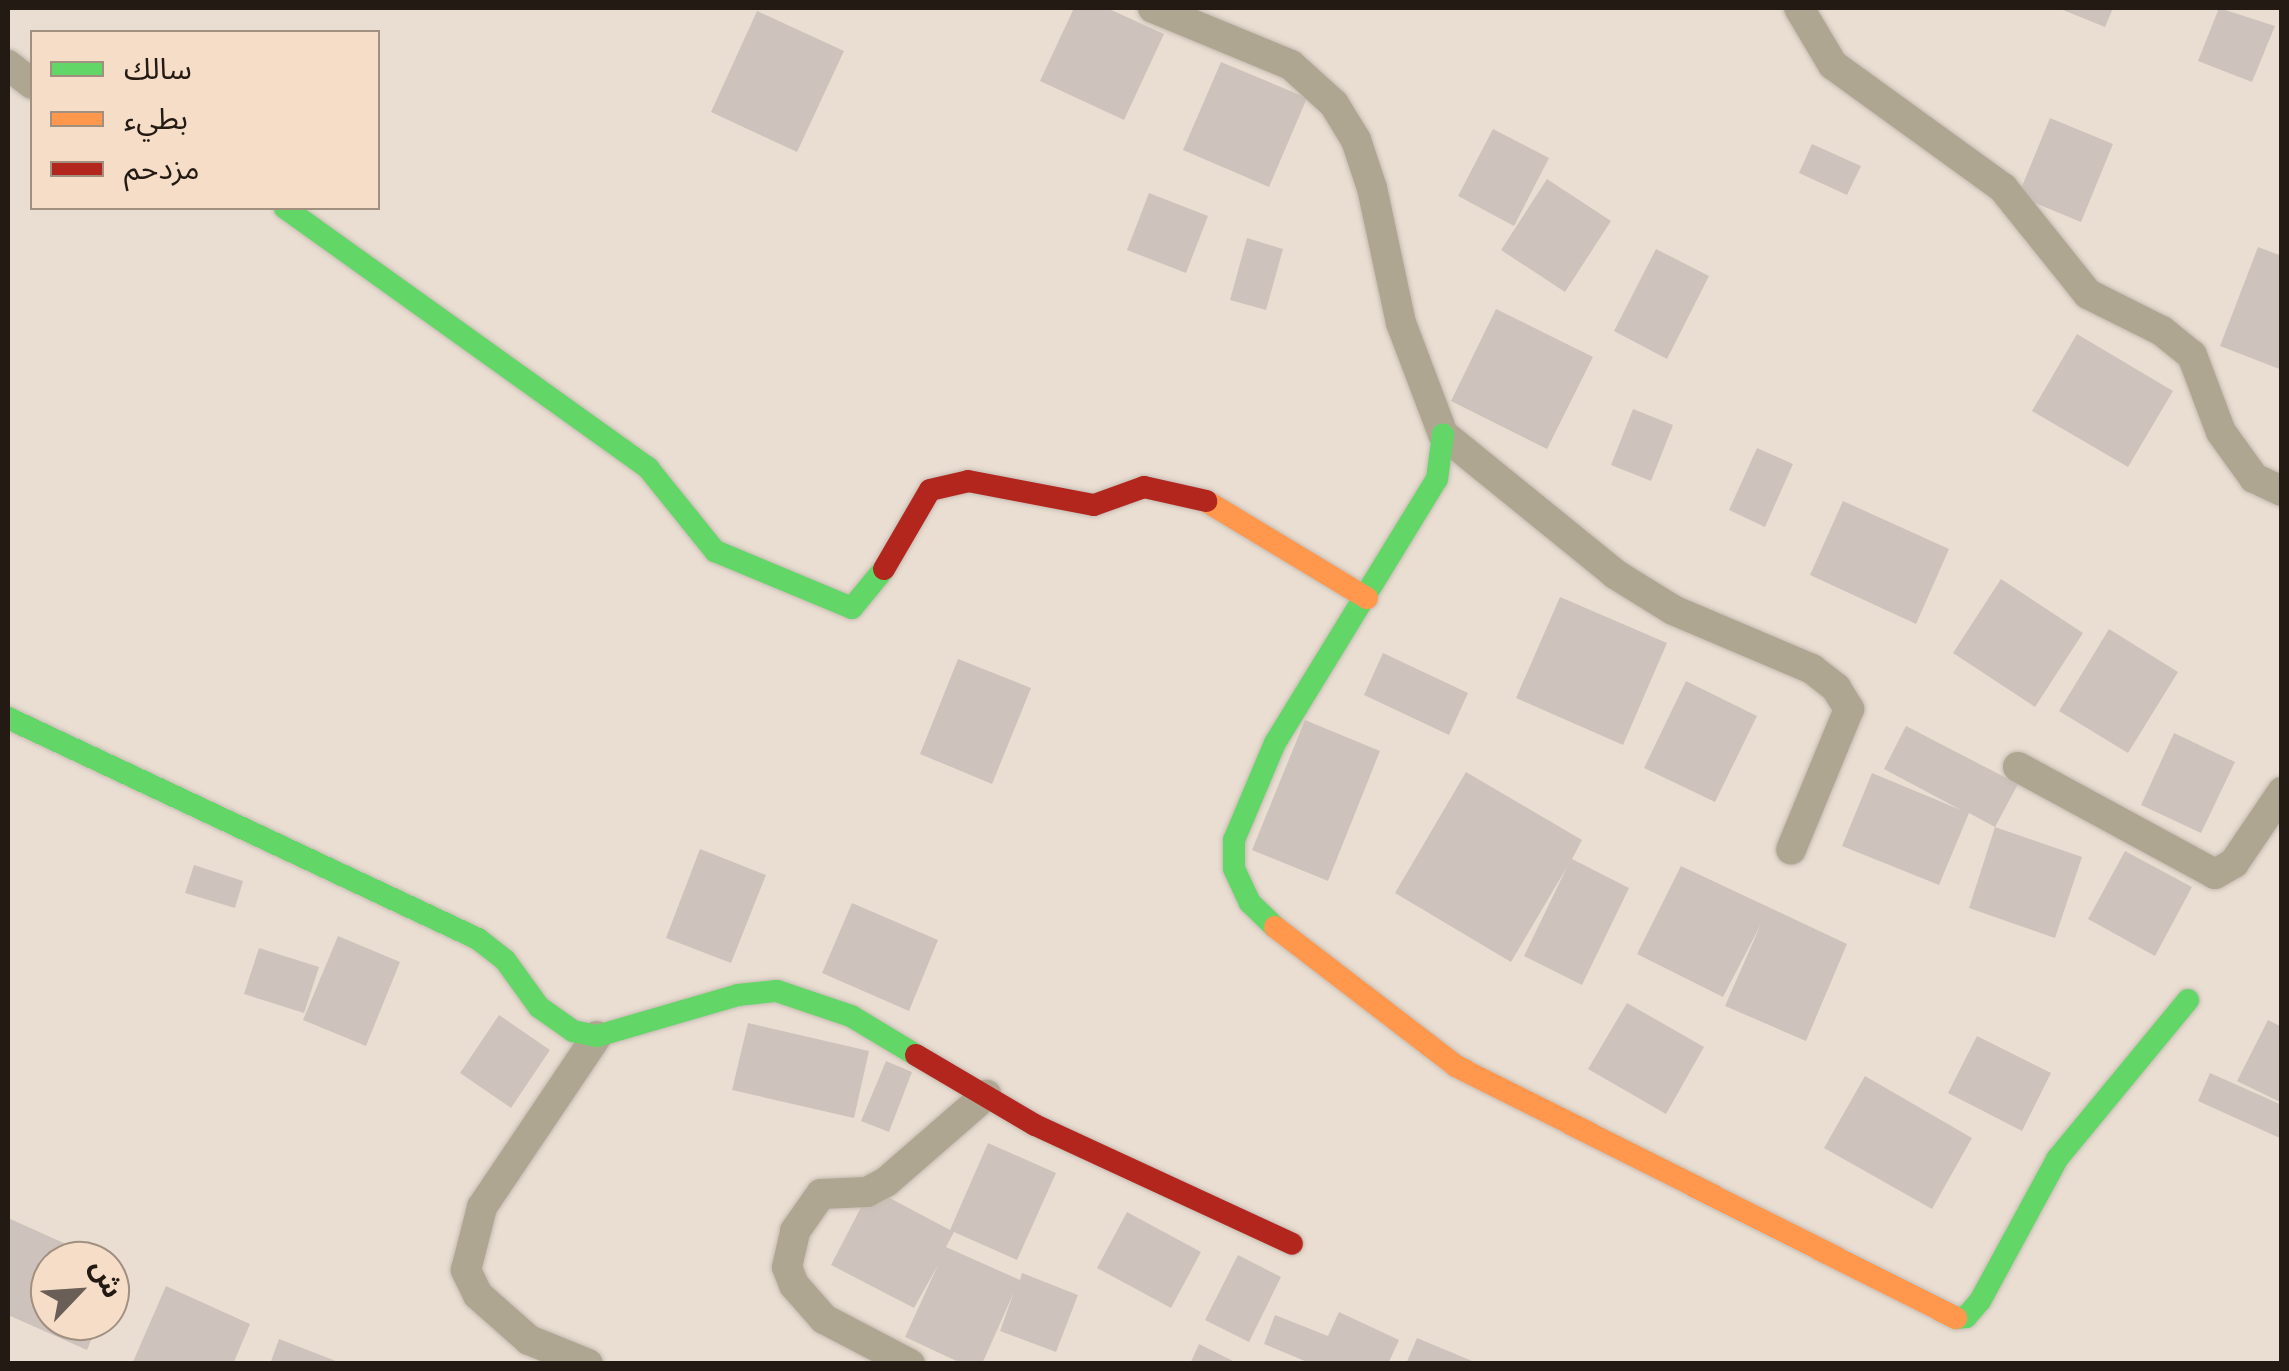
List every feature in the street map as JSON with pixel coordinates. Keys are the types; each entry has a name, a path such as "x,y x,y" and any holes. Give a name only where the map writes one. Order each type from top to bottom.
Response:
{"street":[{"path":"1154,8 1291,65 1334,104 1367,172 1401,323 1443,434 1437,480 1274,743 1234,840 1234,868 1250,902 1292,945 1456,1066 1934,1313 1966,1317 1980,1301 2056,1159 2188,1000"},
{"path":"1799,8 1832,66 2003,188 2088,294 2162,331 2192,355 2221,432 2254,478 2282,491"},
{"path":"8,65 30,82"},
{"path":"288,210 648,468 715,551 835,606 852,608 869,594 930,490 968,480 1094,505 1144,487 1193,493 1367,598"},
{"path":"1443,434 1615,574 1673,610 1812,669 1836,688 1849,709 1791,850"},
{"path":"8,718 478,939 505,960 539,1007 573,1031 597,1036 738,995 777,991 851,1016 1035,1125 1292,1244"},
{"path":"2018,768 2215,874 2234,863 2282,792"},
{"path":"588,1364 529,1340 478,1295 466,1270 467,1247 482,1207 597,1036"},
{"path":"910,1364 824,1319 794,1285 787,1267 794,1230 822,1194 868,1192 886,1182 986,1095"}],"building":[{"path":"1074,8 1107,8 1164,34 1124,120 1040,81"},
{"path":"2058,8 2113,8 2105,27"},
{"path":"2219,8 2275,26 2252,82 2198,61"},
{"path":"757,11 844,51 797,152 711,112"},
{"path":"1221,62 1307,98 1269,187 1183,150"},
{"path":"2050,118 2113,144 2081,222 2018,196"},
{"path":"1493,129 1549,158 1514,226 1458,196"},
{"path":"1812,144 1861,166 1847,195 1799,173"},
{"path":"1547,179 1611,221 1565,292 1501,250"},
{"path":"1149,193 1208,216 1186,273 1127,250"},
{"path":"1247,238 1283,249 1266,310 1230,300"},
{"path":"2258,247 2282,256 2282,370 2220,346"},
{"path":"1656,249 1709,276 1667,359 1614,331"},
{"path":"1496,309 1593,357 1547,449 1451,401"},
{"path":"2077,334 2173,391 2128,467 2032,411"},
{"path":"1633,409 1673,425 1651,481 1611,465"},
{"path":"1757,448 1793,464 1765,527 1729,510"},
{"path":"1843,501 1949,549 1916,624 1810,575"},
{"path":"2001,579 2083,633 2035,707 1953,653"},
{"path":"1560,597 1667,643 1623,745 1516,698"},
{"path":"2109,629 2178,672 2128,753 2059,711"},
{"path":"1383,653 1468,693 1449,735 1364,695"},
{"path":"958,659 1031,688 992,784 920,754"},
{"path":"1686,681 1757,716 1715,802 1644,768"},
{"path":"1305,720 1380,751 1328,881 1252,850"},
{"path":"1906,726 2018,784 1995,827 1969,813 1939,885 1842,846 1872,773 1961,810 1884,769"},
{"path":"2174,733 2235,762 2201,833 2141,805"},
{"path":"1466,772 1582,840 1572,859 1629,888 1582,985 1524,956 1567,867 1511,962 1395,893"},
{"path":"1995,827 2082,857 2055,938 1969,908"},
{"path":"700,849 766,875 731,963 666,938"},
{"path":"2125,851 2192,887 2155,956 2088,919"},
{"path":"194,865 243,881 235,908 185,893"},
{"path":"1681,866 1847,944 1806,1041 1725,1006 1761,924 1723,997 1637,954"},
{"path":"852,903 938,940 909,1011 822,973"},
{"path":"338,936 400,962 366,1046 303,1020"},
{"path":"259,948 319,967 304,1013 244,994"},
{"path":"1627,1003 1704,1047 1666,1114 1588,1069"},
{"path":"499,1015 550,1050 511,1108 460,1073"},
{"path":"2268,1020 2282,1027 2282,1103 2237,1081"},
{"path":"748,1023 869,1051 854,1118 732,1090"},
{"path":"1977,1036 2051,1073 2022,1131 1948,1093"},
{"path":"886,1061 912,1072 889,1132 861,1121"},
{"path":"2210,1073 2282,1105 2282,1139 2198,1101"},
{"path":"1865,1076 1972,1138 1932,1209 1824,1148"},
{"path":"988,1143 1056,1173 1017,1260 954,1232 946,1247 1020,1280 1022,1273 1078,1295 1056,1352 1000,1331 1014,1292 982,1364 963,1364 905,1337 938,1265 914,1308 831,1265 871,1188 950,1230"},
{"path":"1127,1212 1201,1252 1171,1308 1097,1268"},
{"path":"8,1218 59,1241 30,1241 30,1325 8,1315"},
{"path":"1238,1255 1281,1277 1249,1342 1205,1320"},
{"path":"166,1286 250,1324 233,1364 132,1364"},
{"path":"1339,1312 1399,1340 1388,1364 1312,1364 1264,1344 1275,1315 1328,1336"},
{"path":"1417,1338 1477,1363 1477,1364 1406,1364"},
{"path":"279,1339 341,1363 341,1364 270,1364"},
{"path":"67,1341 91,1341 87,1350"},
{"path":"1199,1344 1239,1364 1190,1364"}],"traffic: fast":[{"path":"288,210 648,468 715,551 852,608 884,569"},
{"path":"1275,927 1250,903 1234,868 1234,840 1275,743 1437,479 1443,434"},
{"path":"8,718 478,939 505,960 539,1007 573,1031 597,1036 738,995 777,991 851,1016 916,1055"},
{"path":"1956,1318 1966,1317 1980,1301 2057,1159 2188,1000"}],"traffic: slow":[{"path":"1206,501 1367,598"},
{"path":"1275,927 1456,1066 1956,1318"}],"traffic: jam":[{"path":"884,569 930,490 968,481 1094,505 1144,487 1206,501"},
{"path":"916,1055 1035,1125 1292,1244"}]}
